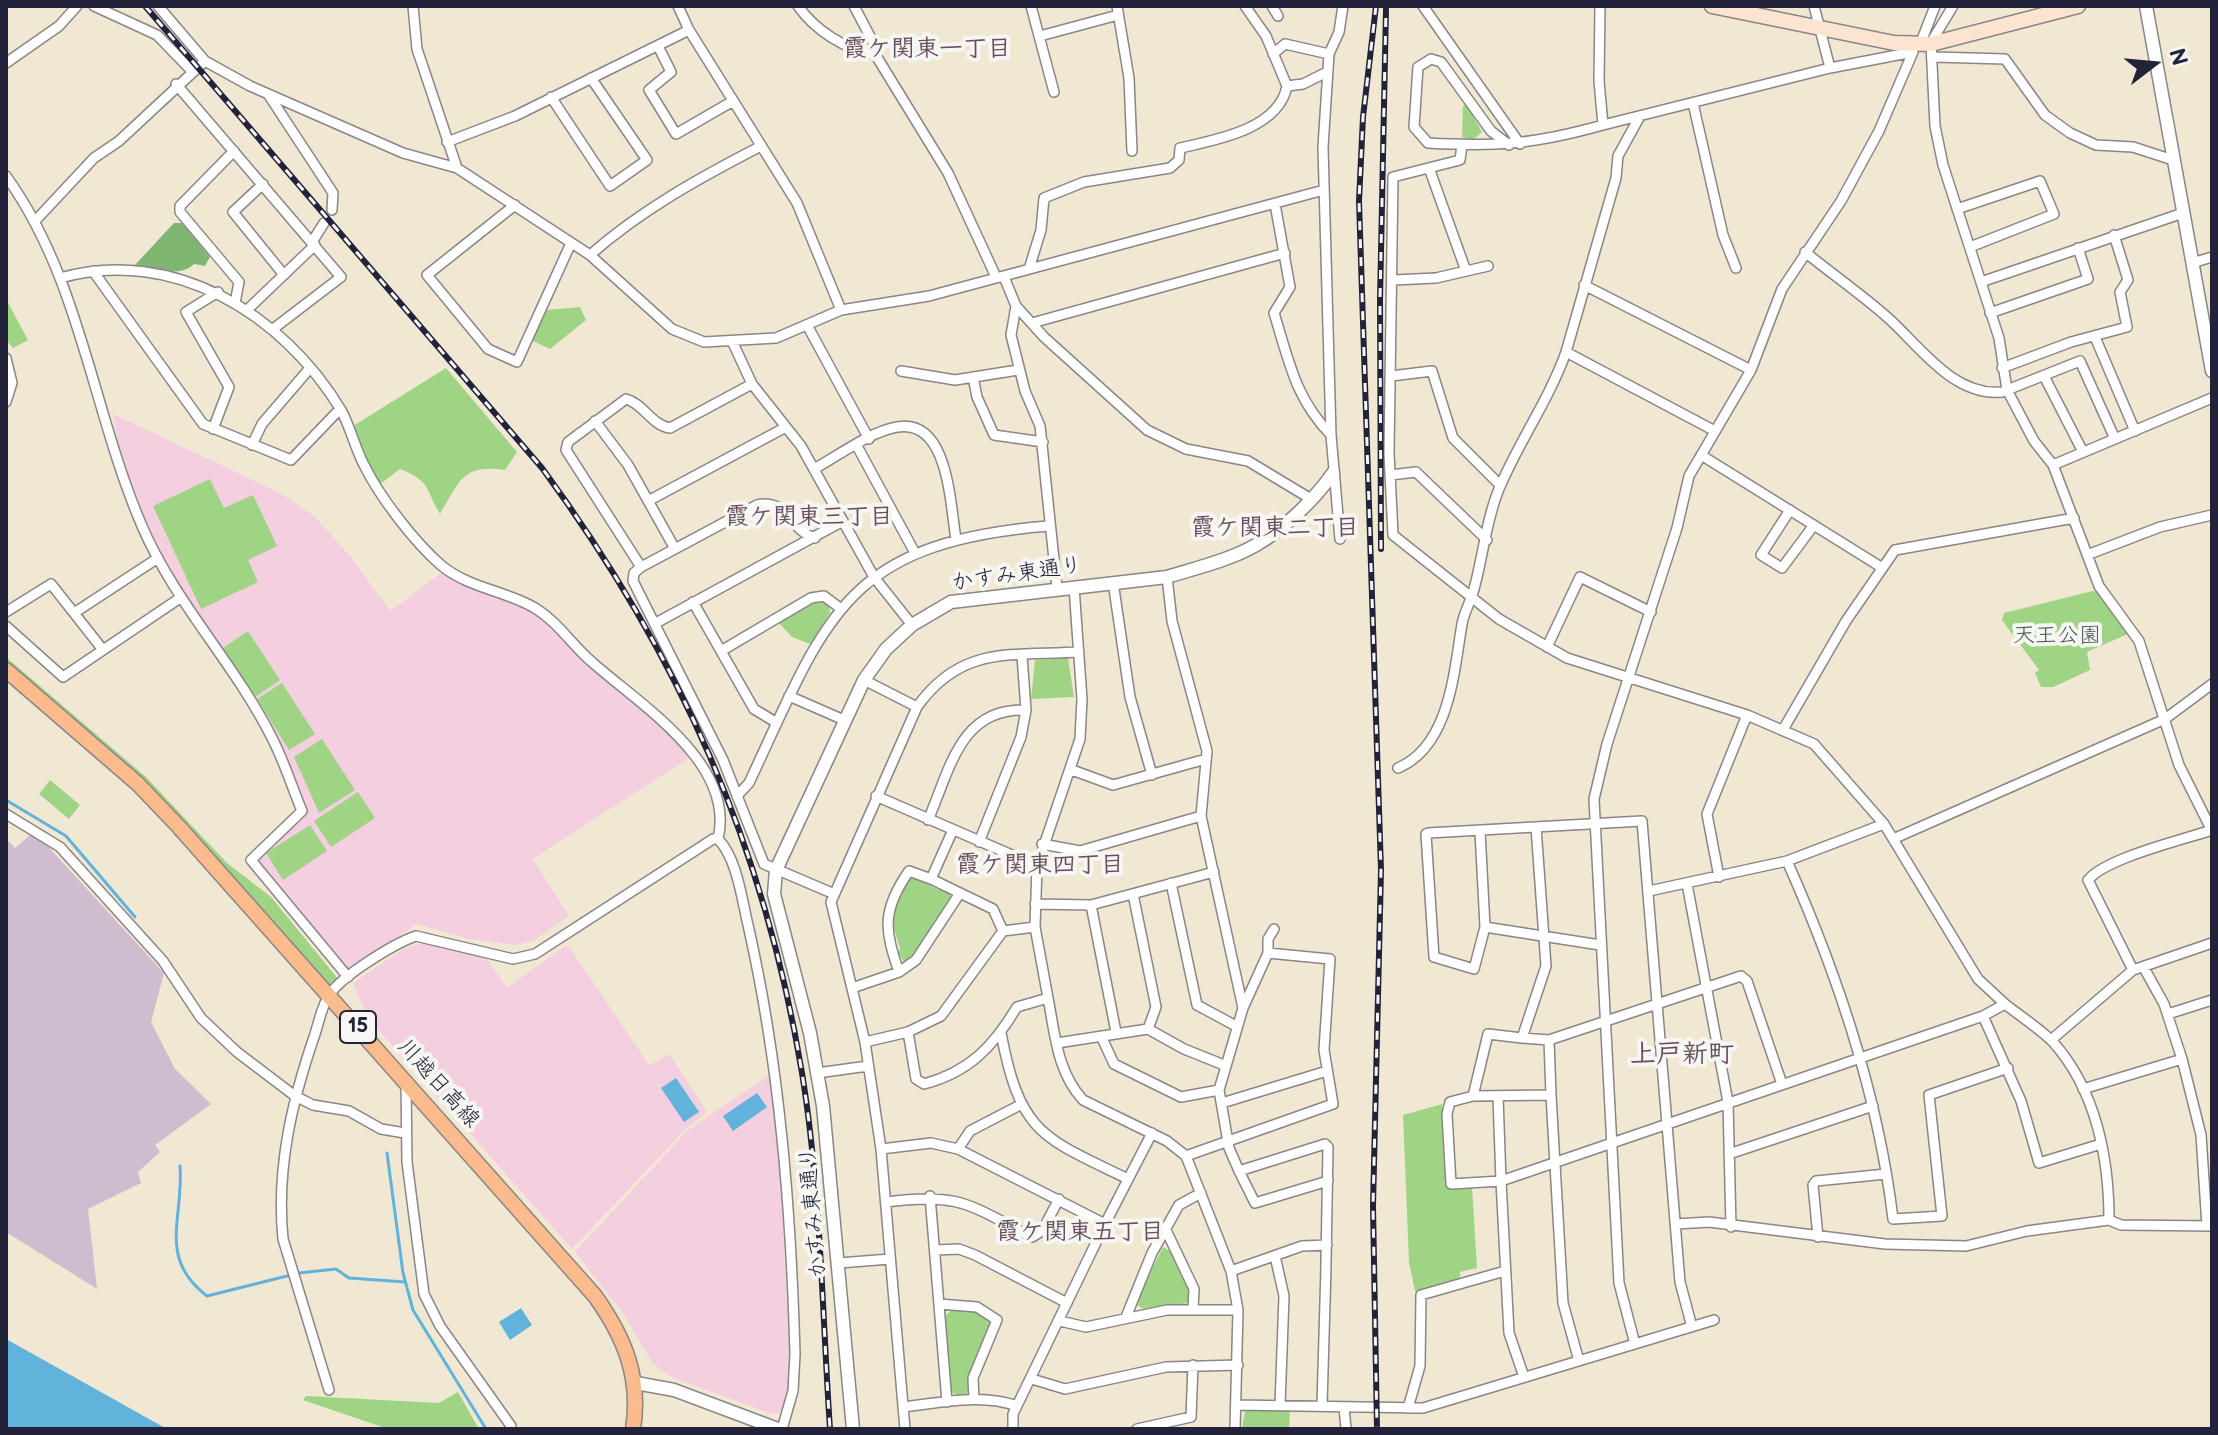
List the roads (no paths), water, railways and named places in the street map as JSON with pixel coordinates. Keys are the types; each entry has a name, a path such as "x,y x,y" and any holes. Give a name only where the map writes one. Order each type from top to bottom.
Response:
{"main road":[{"path":"1712,6 1924,49 2078,6"},
{"name":"川越日高線","path":"6,670 138,784 329,994 595,1296 618,1332 636,1383 633,1429"}],"street":[{"path":"6,63 59,26 77,6"},
{"path":"94,6 157,35 191,70"},
{"path":"158,6 205,61 268,94 420,160 457,168 590,255 672,329 704,342 733,343 776,338 841,310 895,304 1324,190"},
{"path":"413,6 417,49 457,168"},
{"path":"678,6 689,30 797,203 841,310"},
{"path":"798,6 816,26 843,44 875,54"},
{"path":"854,6 873,42 875,54 948,173 1016,306 1147,430 1186,449 1248,461 1311,499"},
{"path":"1031,6 1054,92"},
{"path":"1029,269 1041,230 1044,198 1084,182 1170,168 1179,160 1180,148 1245,129 1264,120 1285,95 1287,86 1266,36 1245,6"},
{"path":"1272,6 1278,16"},
{"path":"1340,539 1331,435 1324,190 1327,72 1343,6"},
{"path":"1423,6 1520,144"},
{"path":"1600,6 1599,81 1603,125"},
{"path":"1814,6 1830,68"},
{"path":"1935,6 1924,49 1935,126 1957,209 1999,338 2007,390 2034,441 2053,465 2099,586 2139,641 2188,786 2212,831 2133,856 2093,874 2088,880 2133,970"},
{"path":"1635,1344 1619,1283 1614,1143 1603,1025 1594,824 1597,780 1651,612 1687,481 1751,370 1782,289 1841,201 1924,49 1953,6"},
{"path":"2146,6 2212,371"},
{"path":"1040,36 1117,10 1129,78 1132,151"},
{"path":"447,142 551,97 689,30"},
{"path":"1273,54 1285,44 1329,54"},
{"path":"658,46 671,72 649,90 676,134 733,101"},
{"path":"1509,145 1491,131 1445,66 1431,59 1418,67 1414,127 1428,143 1509,145 1603,125 1830,68 1924,49 2005,59 2045,115 2070,133 2096,145 2133,147 2173,160"},
{"path":"36,220 94,158 119,141 191,70 205,61"},
{"path":"1287,86 1303,84 1327,72"},
{"path":"551,97 610,186 647,160 591,78"},
{"path":"176,84 341,277 273,329"},
{"path":"268,94 333,193 332,210"},
{"path":"1693,103 1723,235 1736,268"},
{"path":"1398,768 1427,746 1439,722 1453,682 1463,621 1472,599 1500,485 1555,382 1616,178 1618,156 1640,116"},
{"path":"1462,145 1460,160 1393,177 1390,475 1393,535 1472,599 1547,647 1599,671 1628,677 1747,715 1784,728 1814,744 1884,824 1978,979 2051,1040 2083,1089 2108,1172 2109,1220"},
{"path":"590,255 623,226 709,173 761,146"},
{"path":"234,151 180,206 180,212 239,282 235,303"},
{"path":"1429,168 1466,271"},
{"path":"7,181 36,220 60,278 103,406 114,459 158,558 180,598 272,738 302,811 251,860 348,977"},
{"path":"1957,209 2040,181 2054,214 1970,247"},
{"path":"263,184 233,212 284,275"},
{"path":"1275,204 1290,287 1274,313 1298,392 1312,416 1331,435"},
{"path":"515,205 427,275 488,349 517,362 571,243"},
{"path":"1981,282 2183,213"},
{"path":"247,310 314,243 324,223"},
{"path":"2002,368 2128,325 2120,292 2128,280 2114,235"},
{"path":"1990,313 2088,279 2078,248"},
{"path":"1805,252 1890,319 1932,363 1971,387 1990,393 2007,390 2082,363 2115,439"},
{"path":"1032,323 1285,253"},
{"path":"2192,263 2212,257"},
{"path":"1394,280 1436,278 1488,266"},
{"path":"60,278 93,271 178,276 218,292 273,329 310,368 340,409 378,490 441,565 460,578 532,606 552,619 592,663 684,739 713,792 723,826 718,839 734,871 743,904 775,1059 795,1354 793,1391 780,1429 674,1390 636,1383"},
{"path":"93,271 195,414 213,429 291,460 340,409"},
{"path":"1584,285 1751,370"},
{"path":"213,429 229,387 186,312 218,292"},
{"path":"1016,306 1011,335 1018,370 1043,442 1048,526 1057,588"},
{"path":"807,325 869,439"},
{"path":"2095,337 2135,431"},
{"path":"733,343 752,384 814,469 874,577 912,625"},
{"path":"1566,352 1715,431"},
{"path":"6,358 12,383 6,402"},
{"path":"252,445 262,424 310,368"},
{"path":"901,371 955,380 1018,370"},
{"path":"1391,376 1432,371 1453,438 1500,485"},
{"path":"2044,376 2083,452"},
{"path":"973,377 977,397 994,435 1043,442"},
{"path":"641,567 566,450 568,442 626,399 639,405 660,426 670,428 752,384"},
{"path":"2053,465 2212,398"},
{"path":"595,421 648,501 674,547"},
{"path":"648,501 786,427"},
{"path":"814,469 897,427 916,430 932,439 942,457 956,539"},
{"path":"857,446 915,553"},
{"path":"1701,455 1881,567"},
{"path":"1390,475 1416,472 1487,540"},
{"name":"かすみ東通り","path":"853,1429 839,1263 817,1073 774,894 776,870 864,680 886,649 912,625 951,602 1167,577 1256,545 1311,499 1333,473"},
{"path":"815,538 801,534 783,508 768,502 674,547 641,567 634,573 633,581 699,707 764,864 832,893"},
{"path":"1790,510 1761,555 1782,568 1814,525"},
{"path":"2087,555 2160,527 2212,515"},
{"path":"1784,728 1889,555 1906,547 2074,518"},
{"path":"656,623 843,521"},
{"path":"737,796 749,783 813,646 840,608 874,577 915,553 956,539 1048,526"},
{"path":"74,613 158,558"},
{"path":"1167,577 1172,621 1207,751 1201,816 1243,1008"},
{"path":"1547,647 1580,577 1651,612"},
{"path":"1113,582 1130,697 1152,775"},
{"path":"6,612 51,584 103,650"},
{"path":"1074,587 1082,717 1072,770 1042,844 1037,866 1035,927 1048,998 1067,1080 1083,1100 1178,1147 1186,1156 1231,1271 1238,1310 1235,1429"},
{"path":"721,651 811,598 824,596 840,608"},
{"path":"6,626 63,677 180,598"},
{"path":"693,602 754,709 777,723"},
{"path":"905,1429 881,1149 865,1042 831,908 832,893 917,707 929,690 973,660 1079,652"},
{"path":"979,842 1021,737 1026,710 1022,656"},
{"path":"864,680 917,707"},
{"path":"1893,839 2165,719 2212,684"},
{"path":"789,696 844,720"},
{"path":"928,820 963,740 979,720 1006,709 1026,710"},
{"path":"1719,877 1707,814 1747,715"},
{"path":"1072,770 1104,785 1206,759"},
{"path":"876,796 952,832 1037,866"},
{"path":"6,814 60,847 163,961 201,1018 237,1052 295,1096 313,1105 349,1111 381,1129 405,1133"},
{"path":"1042,844 1080,851 1201,816"},
{"path":"1480,831 1485,927 1474,969 1434,957 1426,834 1642,821 1680,1282 1692,1327"},
{"path":"1649,891 1787,861 1884,824"},
{"path":"1522,1038 1546,966 1536,827"},
{"path":"931,879 952,832"},
{"path":"329,1390 283,1239 281,1196 285,1140 295,1096 329,994 348,977 416,936 513,959 535,954 713,839 718,839"},
{"path":"1787,861 1833,971 1859,1056 1882,1138 1893,1219 1942,1216 1929,1095 2008,1068"},
{"path":"899,972 887,929 888,912 909,871 993,909 1003,931"},
{"path":"1035,904 1091,905 1214,872"},
{"path":"1171,883 1197,1005 1236,1026"},
{"path":"1687,884 1728,1102 1731,1227"},
{"path":"852,988 899,972 916,960 960,893"},
{"path":"1133,894 1156,1007 1148,1029"},
{"path":"1091,905 1116,1032"},
{"path":"865,1042 908,1032 941,1016 1003,931 1035,927"},
{"path":"1485,927 1546,939 1600,945"},
{"path":"1274,929 1268,939 1268,953 1243,1008 1224,1065 1219,1090 1228,1139 1255,1203 1328,1181"},
{"path":"2051,1040 2133,970 2212,943"},
{"path":"1186,1156 1333,1104 1324,1050 1330,959 1268,953"},
{"path":"1676,1224 1709,1222 1818,1237 1966,1246 2027,1231 2109,1220 2121,1225 2209,1226 2201,1135 2182,1059 2168,1014 2144,968"},
{"path":"1473,1096 1488,1034 1549,1040 1603,1025 1741,976 1747,981 1782,1084"},
{"path":"908,1032 916,1079 924,1084 950,1076 974,1062 1001,1033 1021,1004 1048,998"},
{"path":"2168,1014 2212,1000"},
{"path":"1551,1095 1473,1096 1450,1102 1447,1114 1451,1184 1501,1181 1983,1016 2005,1004"},
{"path":"1983,1016 2008,1068 2039,1163 2101,1144"},
{"path":"1057,1043 1148,1029 1184,1049 1224,1065"},
{"path":"1001,1033 1020,1105 1046,1137 1128,1179"},
{"path":"1101,1036 1114,1064 1181,1097 1219,1090"},
{"path":"1549,1040 1563,1303 1579,1361"},
{"path":"2083,1089 2182,1059"},
{"path":"817,1073 868,1066"},
{"path":"1222,1103 1327,1071"},
{"path":"406,1081 405,1133 424,1294 440,1326 511,1426"},
{"path":"1498,1097 1509,1333 1524,1377"},
{"path":"958,1149 970,1131 1020,1105"},
{"path":"1729,1154 1873,1106"},
{"path":"1013,1429 1017,1406 1152,1133"},
{"path":"881,1149 931,1143 958,1149 1105,1224"},
{"path":"1239,1171 1325,1144 1328,1147 1322,1405"},
{"path":"1818,1237 1813,1185 1816,1181 1886,1174"},
{"path":"1126,1317 1165,1228 1179,1205 1201,1193"},
{"path":"886,1202 930,1196 965,1203 1032,1237 1042,1231 1059,1199"},
{"path":"930,1196 947,1402"},
{"path":"1165,1228 1194,1289 1193,1309"},
{"path":"1231,1271 1302,1246 1327,1245"},
{"path":"935,1250 959,1249 975,1255 1067,1303"},
{"path":"1275,1256 1284,1296 1280,1405"},
{"path":"839,1263 890,1259"},
{"path":"1408,1408 1420,1366 1421,1295 1505,1271"},
{"path":"939,1304 977,1307 997,1320 973,1378 974,1399"},
{"path":"1060,1321 1086,1327 1126,1317 1193,1309 1238,1310"},
{"path":"1237,1405 1430,1406 1714,1320"},
{"path":"1032,1379 1065,1389 1193,1365 1238,1365"},
{"path":"1137,1429 1191,1417 1193,1365"},
{"path":"903,1407 974,1399 998,1399 1017,1406"},
{"path":"1344,1407 1346,1429"}],"water":[{"path":"676,1078 699,1112 684,1122 661,1088"},
{"path":"757,1093 767,1107 733,1131 723,1116"},
{"path":"521,1308 532,1325 510,1340 499,1322"},
{"path":"6,1339 167,1429 6,1429"}],"waterway":[{"path":"6,800 66,836 135,917"},
{"path":"387,1153 403,1273 413,1310 486,1429"},
{"path":"180,1166 178,1252 182,1267 207,1296 299,1273 336,1269 349,1278 405,1282"}],"railway":[{"path":"145,6 542,468 591,538 635,609 674,681 709,755 739,830 765,908 786,989 802,1073 813,1161 830,1429"},
{"path":"1376,6 1363,117 1359,201 1381,870 1373,1206 1377,1429"},
{"path":"1381,549 1380,300 1386,9"}],"district":[{"name":"霞ケ関東一丁目","path":"927,50"},
{"name":"霞ケ関東三丁目","path":"809,518"},
{"name":"霞ケ関東二丁目","path":"1275,529"},
{"name":"霞ケ関東四丁目","path":"1040,866"},
{"name":"上戸新町","path":"1682,1055"},
{"name":"霞ケ関東五丁目","path":"1080,1233"}],"park label":[{"name":"天王公園","path":"2057,636"}]}
